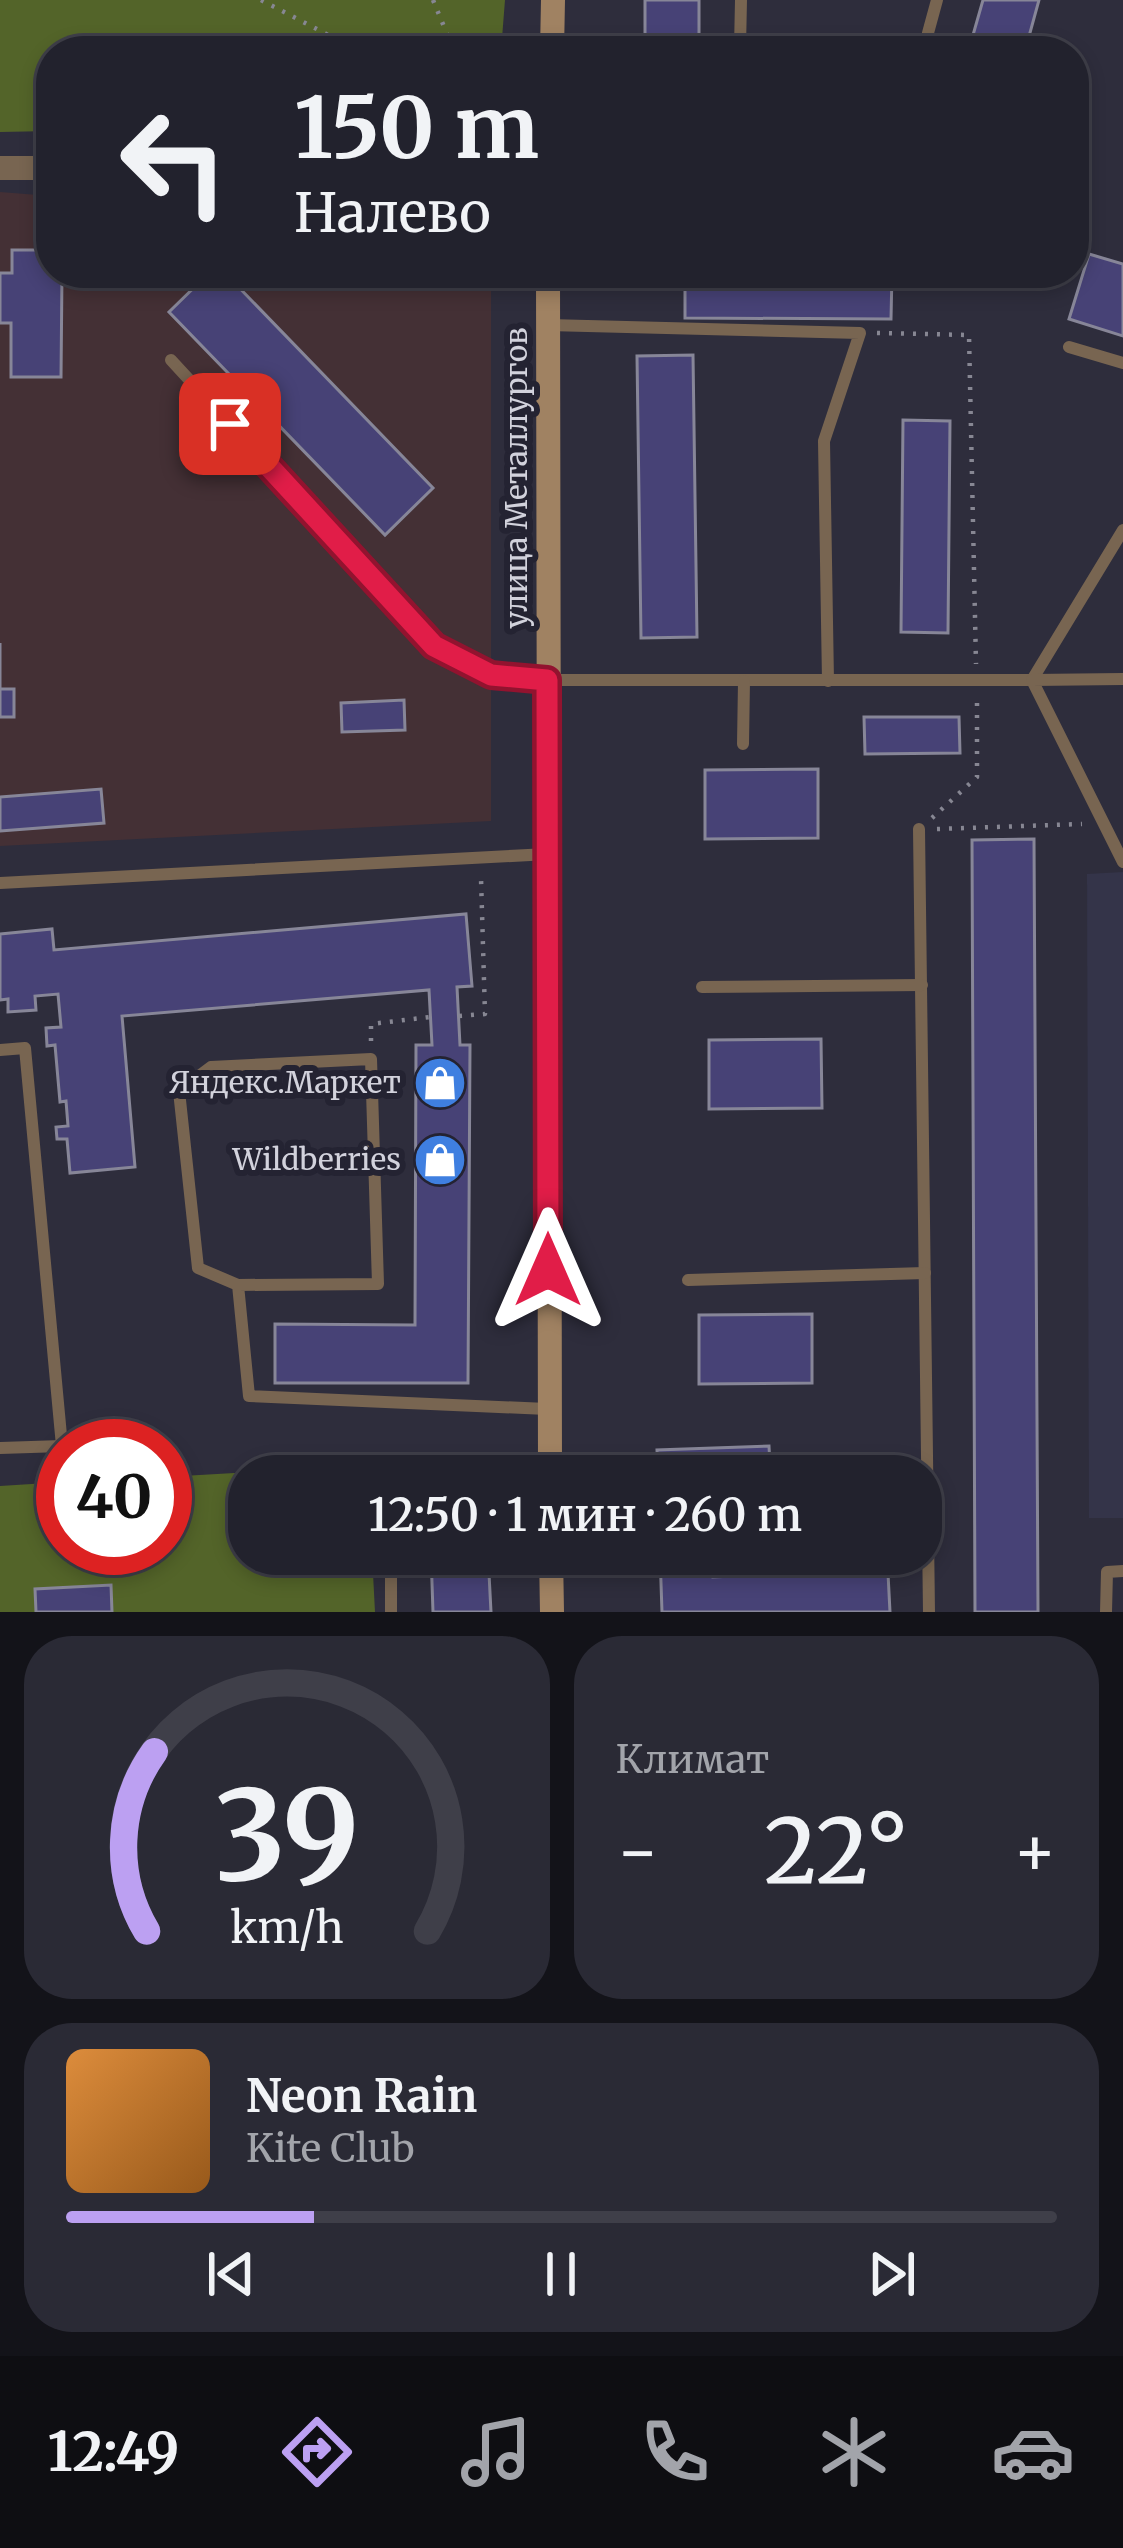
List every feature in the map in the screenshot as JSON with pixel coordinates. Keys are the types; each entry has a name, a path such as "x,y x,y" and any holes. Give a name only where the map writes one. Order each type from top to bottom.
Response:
{"street":[{"path":"552,36 553,0"},
{"path":"0,169 36,168"},
{"name":"улица Металлургов","path":"548,288 549,1455"},
{"path":"551,1575 552,1612"}],"lane":[{"path":"740,36 741,0"},
{"path":"928,33 938,0"},
{"path":"548,325 860,333 824,441 827,681"},
{"path":"1069,347 1123,363"},
{"path":"171,360 434,646 491,675 547,680 1123,679"},
{"path":"1033,680 1123,530"},
{"path":"1033,680 1123,862"},
{"path":"743,744 744,681"},
{"path":"919,829 929,1612"},
{"path":"0,883 548,854"},
{"path":"702,987 922,986"},
{"path":"0,1050 25,1048 62,1446 0,1448"},
{"path":"371,1059 378,1284 238,1285 198,1268 179,1091 211,1067 371,1059"},
{"path":"688,1280 925,1274"},
{"path":"238,1285 249,1396 548,1409"},
{"path":"1106,1612 1107,1572 1123,1571"},
{"path":"391,1575 391,1612"}],"path":[{"path":"261,0 330,36"},
{"path":"434,0 448,36"},
{"path":"860,333 969,335 977,777 919,829"},
{"path":"919,829 1104,824"},
{"path":"459,1016 485,1014 481,858"},
{"path":"371,1059 371,1024 430,1017"}],"shaded area":[{"path":"0,192 36,195 36,288 491,288 491,821 0,846"},
{"path":"1123,872 1123,1518 1089,1518 1087,874"}],"green space":[{"path":"0,0 505,0 502,36 36,36 36,131 0,132"},
{"path":"228,1473 228,1575 373,1575 375,1612 0,1612 0,1486 36,1484 36,1575 192,1575 192,1475"}],"building":[{"path":"645,0 699,0 699,36 645,36"},
{"path":"983,0 1039,0 1029,36 973,36"},
{"path":"12,250 36,250 36,288 62,288 61,377 11,377 11,323 0,323 0,273 12,273"},
{"path":"1089,254 1123,264 1123,336 1069,319 1079,288 1089,288"},
{"path":"194,288 240,288 433,488 385,535 169,312"},
{"path":"685,288 892,288 891,319 685,318"},
{"path":"693,355 697,637 641,638 637,356"},
{"path":"903,420 950,421 948,633 901,632"},
{"path":"0,689 14,689 14,717 0,717"},
{"path":"404,700 405,730 342,732 341,703"},
{"path":"864,717 959,717 960,753 865,754"},
{"path":"818,769 818,838 705,839 705,770"},
{"path":"101,789 104,823 0,831 0,797"},
{"path":"1034,839 1038,1612 975,1612 972,840"},
{"path":"466,914 472,986 457,987 460,1045 470,1045 468,1383 275,1383 275,1324 415,1325 416,1045 432,1045 429,990 122,1016 135,1167 70,1173 67,1139 57,1139 56,1127 68,1126 66,1101 60,1102 55,1045 47,1046 46,1028 61,1027 58,994 35,996 36,1010 8,1012 8,999 0,1000 0,934 52,929 54,950"},
{"path":"821,1039 822,1108 709,1109 709,1040"},
{"path":"812,1314 812,1383 699,1384 699,1315"},
{"path":"769,1446 769,1455 657,1455 657,1450"},
{"path":"432,1575 489,1575 491,1612 433,1612"},
{"path":"661,1575 888,1575 890,1612 662,1612"},
{"path":"111,1585 112,1612 36,1612 35,1589"}],"place":[{"name":"Яндекс.Маркет","path":"440,1083"},
{"name":"Wildberries","path":"440,1160"}],"route":[{"path":"230,424 434,646 491,675 547,680 548,1270"}]}
